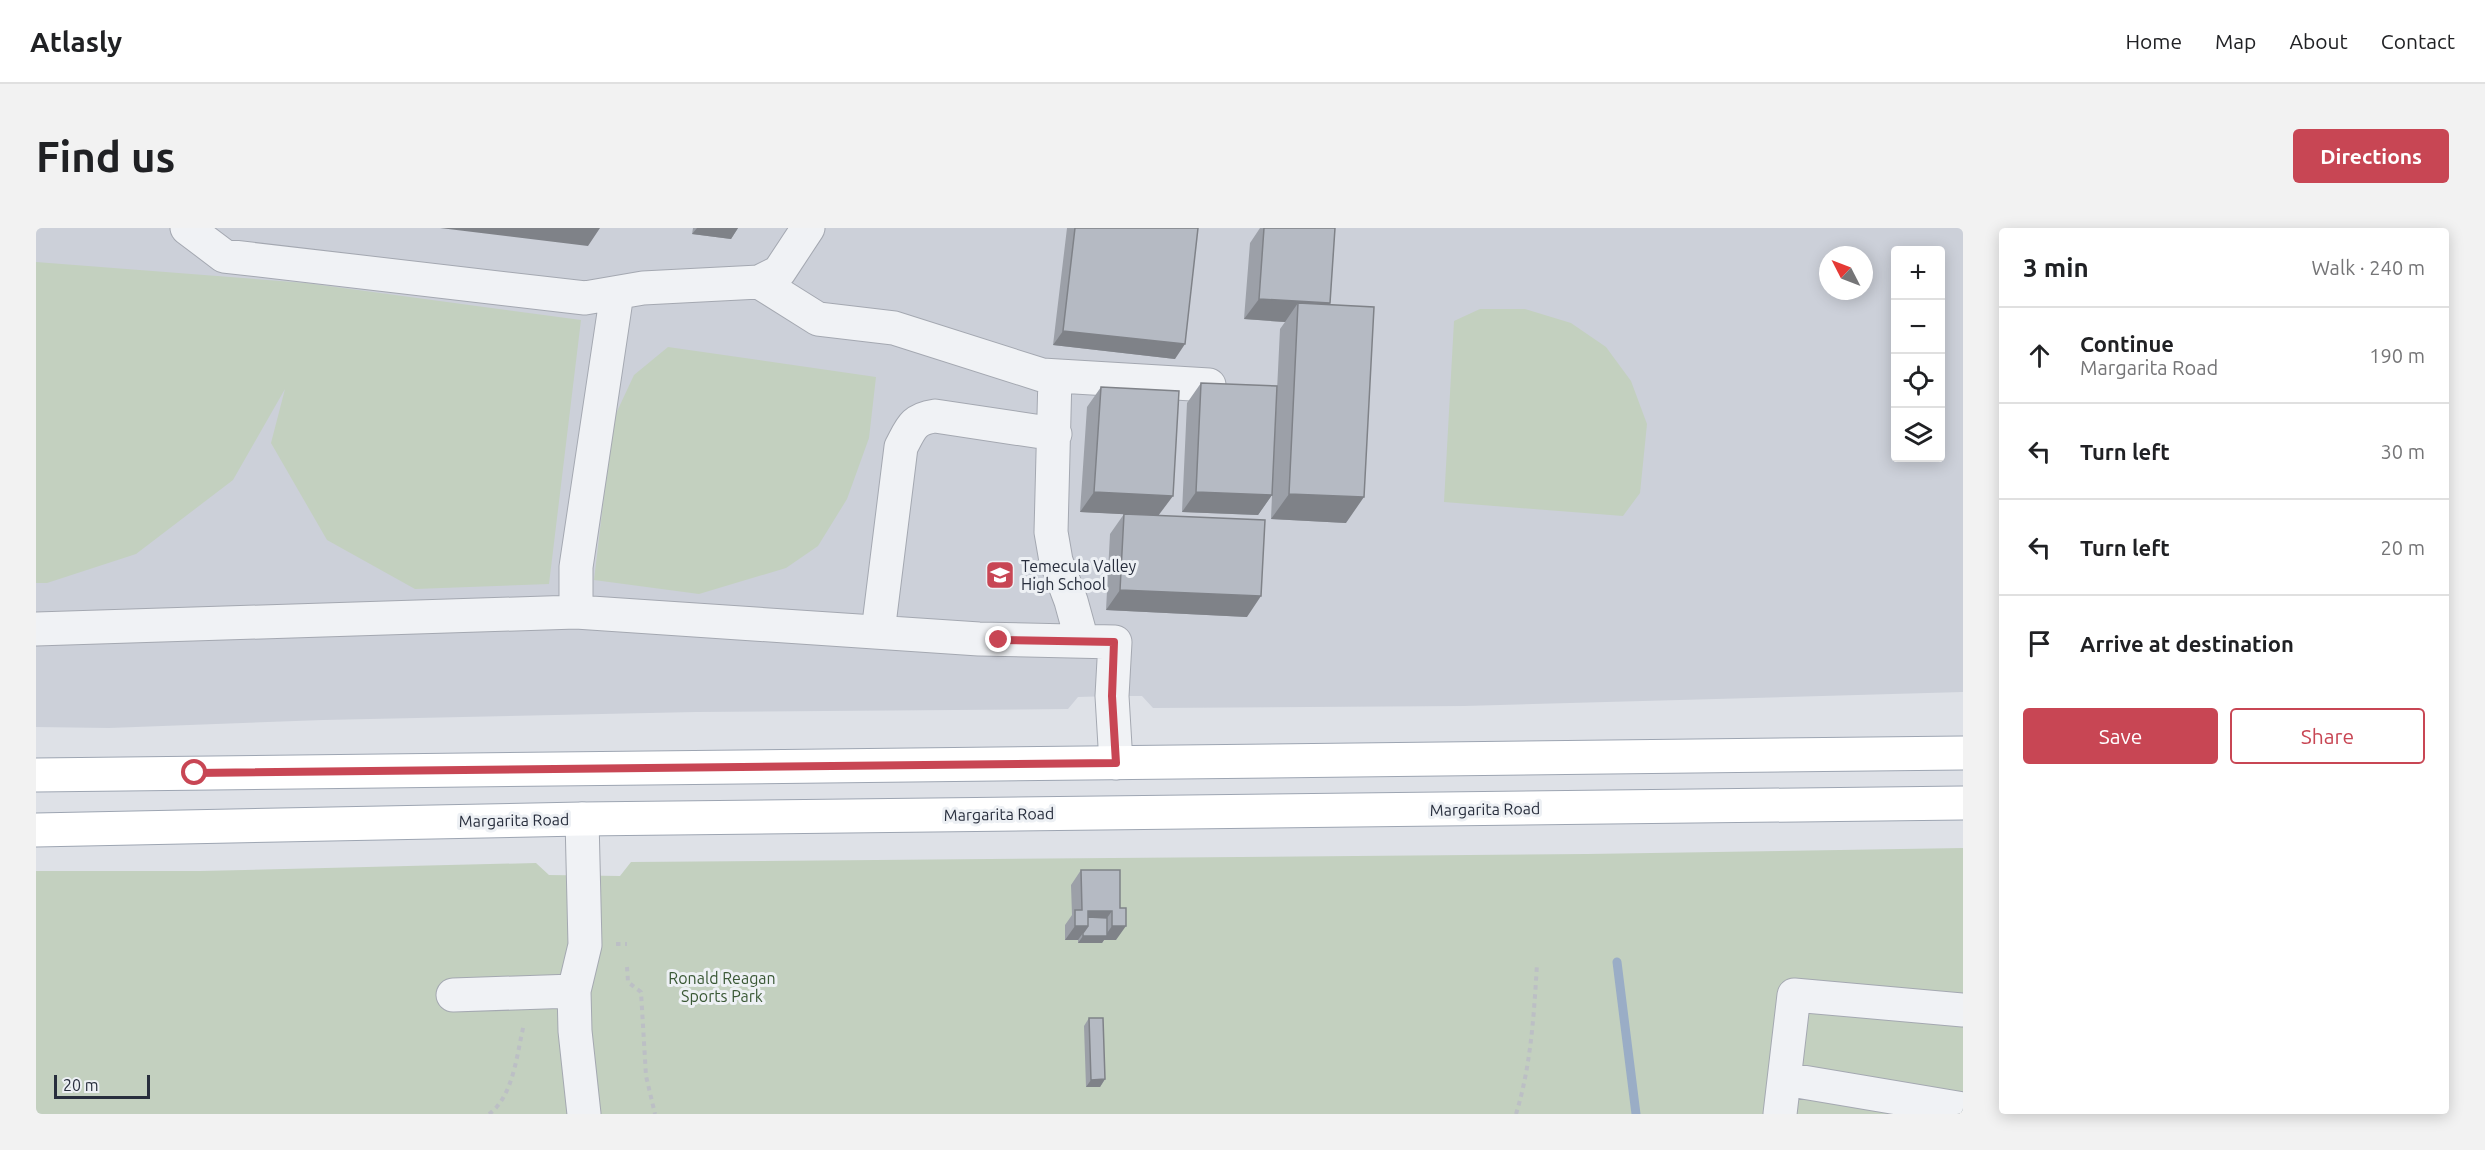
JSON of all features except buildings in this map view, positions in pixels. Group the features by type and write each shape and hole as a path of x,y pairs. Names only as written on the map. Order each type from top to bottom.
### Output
{"main road":[{"path":"36,775 1963,753"},
{"name":"Margarita Road","path":"36,830 582,819 1963,803"}],"lane":[{"path":"187,228 225,256 585,298 643,288 759,282 779,272 808,228"},
{"path":"759,282 818,319 894,328 1042,375 1209,385"},
{"path":"576,612 576,567 617,293"},
{"path":"1055,376 1051,532 1056,561 1071,601 1082,641"},
{"path":"879,632 901,447 911,427 921,418 935,416 1055,434"},
{"path":"36,629 576,612 989,639 1114,642 1112,696 1116,763"},
{"path":"582,819 585,945 574,991 575,1031 584,1114"},
{"path":"453,995 574,991"},
{"path":"1780,1114 1794,995 1963,1010"},
{"path":"1785,1078 1963,1109"}],"path":[{"path":"1516,1114 1521,1099 1533,1028 1537,964"},
{"path":"627,967 628,982 641,992 646,1076 655,1114"},
{"path":"489,1114 495,1110 507,1090 527,1013 542,992"}],"shaded area":[{"name":"Temecula Valley High School","path":"36,228 1963,228 1963,692 1464,706 1153,708 1142,696 1112,696 1078,697 1068,709 696,712 323,720 109,728 36,727"}],"green space":[{"path":"36,262 306,283 581,320 549,584 415,589 327,540 271,443 285,389 233,480 136,554 47,583 36,583"},
{"path":"1480,309 1525,309 1571,323 1606,347 1631,381 1647,424 1640,493 1623,516 1444,502 1454,321"},
{"path":"668,347 876,377 869,438 847,499 818,546 786,568 699,594 594,580 613,420 634,375"},
{"name":"Ronald Reagan Sports Park","path":"1963,848 1963,1114 36,1114 36,871 200,871 536,863 549,875 620,876 631,862 1587,854"}],"waterway":[{"path":"1617,962 1636,1114"}],"place":[{"name":"Temecula Valley High School","path":"1000,575"}],"route":[{"path":"195,773 1116,763 1112,696 1114,642 999,640"}]}
